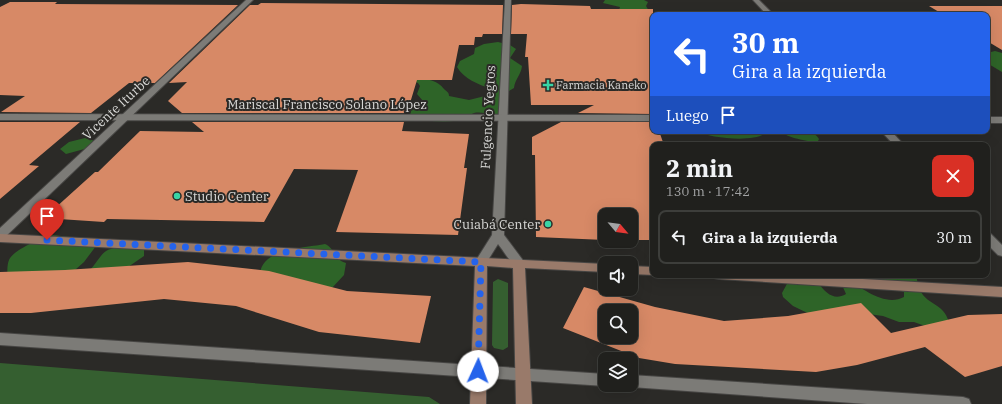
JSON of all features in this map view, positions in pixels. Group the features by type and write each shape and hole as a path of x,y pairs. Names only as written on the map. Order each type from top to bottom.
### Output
{"main road":[{"path":"0,236 598,268"},
{"path":"478,404 481,262"},
{"path":"519,263 524,404"},
{"path":"638,270 650,271"},
{"path":"769,278 1002,292"}],"street":[{"name":"Vicente Iturbe","path":"0,236 250,0"},
{"name":"Fulgencio Yegros","path":"481,262 498,235 508,0"},
{"path":"756,0 768,12"},
{"name":"Mariscal Francisco Solano López","path":"0,117 650,118"},
{"path":"990,120 1002,120"},
{"path":"889,134 896,142"},
{"path":"498,235 519,263"},
{"path":"990,240 1002,252"},
{"path":"0,338 598,379"},
{"path":"638,381 963,404"}],"green space":[{"path":"605,0 644,0 648,2 646,6 649,11 619,10 620,7 603,3"},
{"path":"498,42 510,45 516,49 510,58 522,66 514,88 500,96 499,114 477,113 463,119 448,122 426,120 405,115 411,107 423,101 417,94 420,86 418,83 408,79 423,79 437,82 449,96 469,100 489,95 491,89 467,78 457,67 460,61 474,54 475,48 484,44"},
{"path":"995,51 1002,53 1002,72 990,65 991,52"},
{"path":"702,134 764,134 752,138 742,139"},
{"path":"785,134 814,134 819,139 818,141 804,140"},
{"path":"85,138 95,141 88,148 66,154 60,149 69,142"},
{"path":"53,235 70,237 96,246 84,262 75,270 8,278 7,271 9,260 16,252 42,238"},
{"path":"325,244 331,248 339,259 346,263 344,275 331,289 260,273 263,265 269,258 277,254 297,248"},
{"path":"125,247 144,250 144,256 128,267 89,271 103,253 111,249"},
{"path":"877,278 917,278 919,288 923,295 945,313 950,327 939,331 914,322 899,322 883,316 861,313 820,319 793,306 783,297 782,293 788,282 819,284 831,295 838,297 846,294 842,285 848,280 875,296 889,300 897,300 904,297 904,292 882,284"},
{"path":"498,279 508,283 508,347 503,350 494,348 492,345 493,282"},
{"path":"0,363 429,397 440,404 0,404"}],"building":[{"path":"10,2 57,2 55,4 238,5 155,83 129,83 91,113 1,112 25,96 0,95 0,7"},
{"path":"261,3 503,5 502,34 483,34 482,37 475,37 474,45 459,45 452,80 417,80 407,113 182,113 168,101 187,82 169,83 250,5 258,5"},
{"path":"512,5 590,6 591,9 653,9 653,12 650,12 650,114 578,113 594,105 531,105 528,57 525,57 527,34 511,34"},
{"path":"929,6 1002,6 1002,50 990,43 990,12 939,12"},
{"path":"0,122 80,122 29,165 39,166 0,199"},
{"path":"192,122 404,122 402,131 469,134 464,168 467,168 458,235 336,232 358,170 294,169 264,222 107,219 104,222 44,218 95,172 98,172 140,131 204,132"},
{"path":"561,122 650,122 650,134 660,134 663,142 650,142 650,240 638,240 638,208 598,208 598,240 536,237 535,155 532,155 532,137"},
{"path":"188,262 269,271 347,291 431,296 420,343 319,332 236,306 164,299 31,313 0,313 0,272 65,270"},
{"path":"584,287 598,291 598,296 616,296 655,307 724,321 788,316 861,303 891,333 968,315 1002,314 1002,366 965,377 925,347 857,365 816,372 675,364 639,358 638,352 624,352 604,344 638,344 638,304 598,304 598,342 563,328"}],"place":[{"name":"Farmacia Kaneko","path":"548,85"},
{"name":"Studio Center","path":"177,196"},
{"name":"Cuiabá Center","path":"548,224"}],"route":[{"path":"47,240 481,262 478,371"}]}
